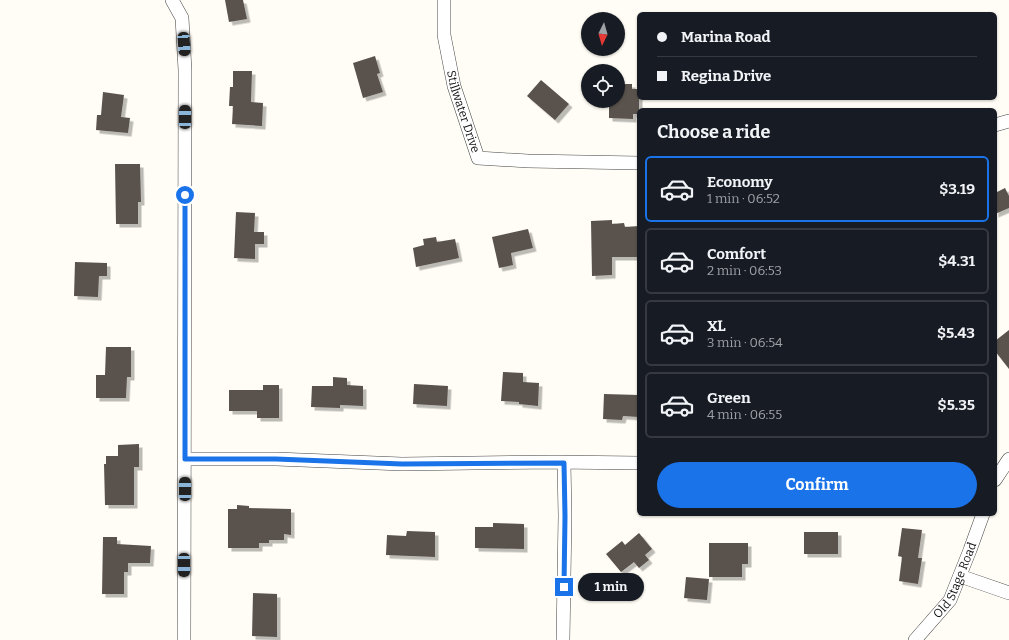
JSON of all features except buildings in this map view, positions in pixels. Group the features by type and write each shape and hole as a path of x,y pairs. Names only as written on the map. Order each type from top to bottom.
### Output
{"street":[{"path":"172,0 182,18 185,70 184,640"},
{"name":"Stillwater Drive","path":"444,0 444,34 454,86 478,158 528,161 637,163"},
{"path":"997,124 1009,121"},
{"path":"185,459 276,459 402,464 637,463"},
{"path":"997,477 1009,459"},
{"path":"563,640 565,516 564,463"},
{"name":"Old Stage Road","path":"915,640 950,600 982,516"},
{"path":"960,576 1009,593"}],"route":[{"path":"185,195 185,459 276,459 402,464 564,463 564,587"}]}
